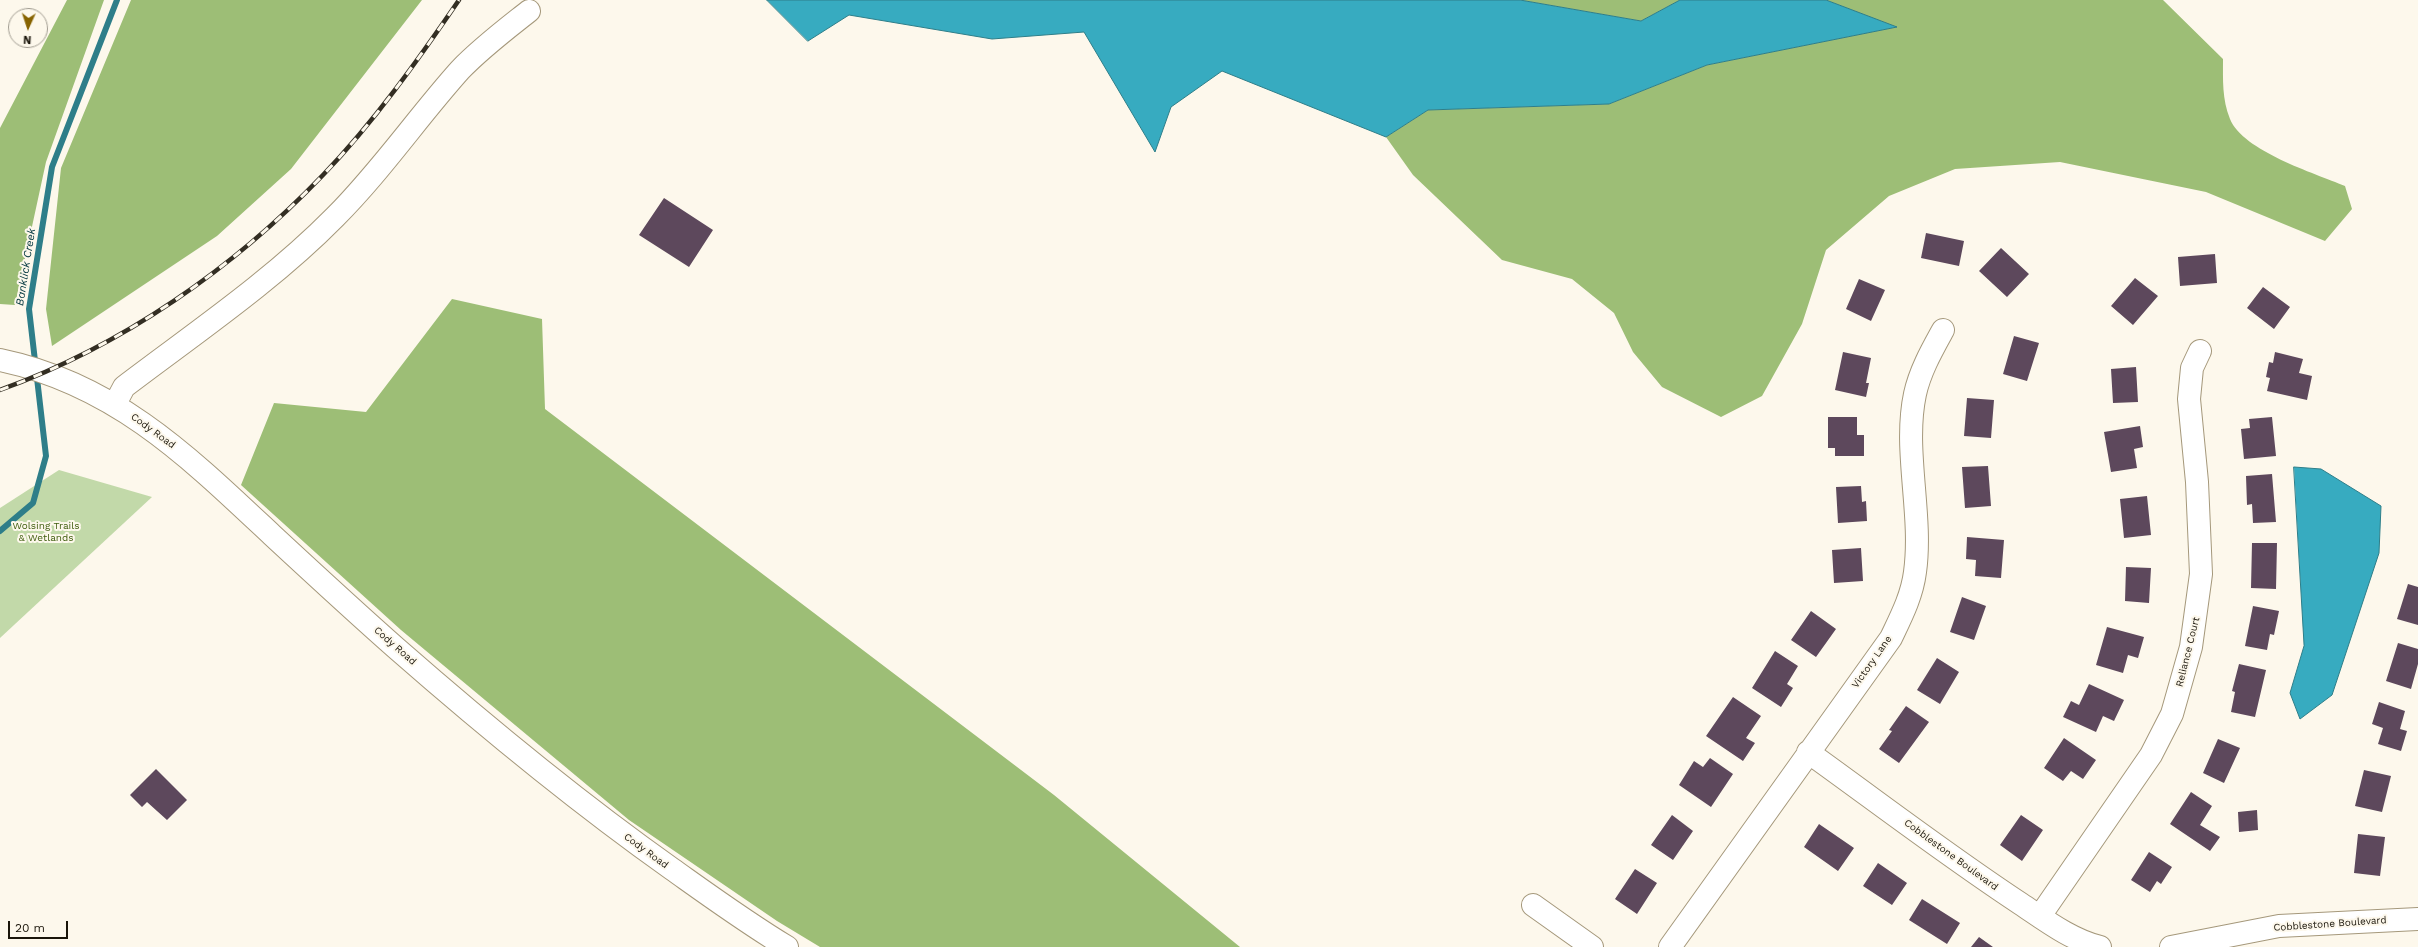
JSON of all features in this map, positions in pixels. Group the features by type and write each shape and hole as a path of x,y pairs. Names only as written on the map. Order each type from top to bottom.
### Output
{"street":[{"path":"115,404 124,388 268,276 335,217 398,147 461,70 489,43 529,11"},
{"name":"Victory Lane","path":"1670,947 1891,638 1906,605 1915,573 1917,516 1912,437 1915,394 1928,357 1943,330"},
{"name":"Reliance Court","path":"2040,916 2151,755 2172,714 2191,647 2202,574 2197,482 2189,399 2192,368 2200,351"},
{"name":"Cody Road","path":"0,360 26,365 63,378 115,404 163,436 391,644 508,744 612,826 734,914 787,947"},
{"name":"Cobblestone Boulevard","path":"1808,752 1999,889 2064,932 2100,947"},
{"path":"1533,905 1592,947"},
{"name":"Cobblestone Boulevard","path":"2171,947 2280,926 2418,919"}],"green space":[{"path":"67,0 104,0 46,162 15,305 0,304 0,128 42,48 48,48 48,36"},
{"path":"131,0 422,0 291,169 217,236 52,346 46,309 61,168"},
{"path":"1520,0 1680,0 1641,21"},
{"path":"1826,0 2163,0 2223,59 2224,89 2227,112 2237,131 2264,151 2281,160 2345,186 2352,209 2325,241 2206,192 2060,162 1955,169 1889,196 1826,250 1802,324 1762,396 1721,417 1662,387 1633,352 1614,313 1572,279 1502,260 1413,175 1386,137 1428,110 1609,104 1707,65 1896,27"},
{"path":"452,299 542,319 545,409 1054,795 1240,947 820,947 777,921 629,820 401,630 241,485 274,403 366,412"},
{"name":"Wolsing Trails & Wetlands","path":"59,470 152,497 0,638 0,508"}],"water":[{"path":"767,0 1520,0 1641,21 1680,0 1826,0 1897,27 1707,65 1609,104 1428,110 1386,137 1222,71 1171,107 1155,152 1084,32 992,39 849,15 808,41"},
{"path":"2294,467 2321,469 2381,506 2379,553 2332,695 2300,719 2290,693 2304,646"}],"building":[{"path":"664,198 713,230 689,267 639,235"},
{"path":"1926,233 1964,241 1959,266 1921,258"},
{"path":"2001,248 2029,274 2007,297 1979,271"},
{"path":"2215,254 2217,283 2180,286 2178,257"},
{"path":"2135,278 2158,296 2133,325 2111,306"},
{"path":"1859,279 1885,290 1871,321 1846,309"},
{"path":"2263,287 2290,307 2274,329 2247,308"},
{"path":"2014,336 2039,343 2027,381 2003,374"},
{"path":"1843,352 1871,358 1866,383 1869,383 1866,397 1835,390"},
{"path":"2275,352 2303,359 2299,373 2312,376 2307,400 2267,391 2270,378 2266,377 2269,362 2273,363"},
{"path":"2136,367 2138,402 2113,403 2111,369"},
{"path":"1967,398 1994,400 1991,438 1964,436"},
{"path":"1828,417 1857,417 1857,435 1864,435 1864,456 1835,456 1835,448 1828,448"},
{"path":"2272,417 2276,456 2244,459 2241,429 2250,428 2249,419"},
{"path":"2140,426 2143,447 2134,449 2137,468 2111,472 2104,432"},
{"path":"1988,466 1991,506 1965,508 1962,467"},
{"path":"2272,474 2276,522 2253,523 2252,504 2247,505 2246,476"},
{"path":"1861,486 1862,502 1866,501 1867,521 1838,523 1836,487"},
{"path":"2147,496 2151,535 2124,538 2120,499"},
{"path":"1967,537 2004,540 2001,578 1975,576 1976,560 1966,559"},
{"path":"2252,543 2277,543 2276,589 2251,588"},
{"path":"1861,548 1863,581 1834,583 1832,550"},
{"path":"2126,567 2151,568 2149,603 2125,601"},
{"path":"2408,584 2418,587 2418,625 2397,619"},
{"path":"1962,597 1986,606 1974,640 1950,632"},
{"path":"2253,606 2279,611 2274,635 2270,634 2267,650 2245,646"},
{"path":"1811,611 1836,629 1816,657 1791,640"},
{"path":"2107,627 2144,637 2138,658 2128,655 2123,673 2096,665"},
{"path":"2398,643 2418,649 2418,664 2411,689 2386,681"},
{"path":"1775,651 1798,666 1787,684 1793,688 1781,707 1752,688"},
{"path":"1937,658 1959,672 1940,704 1917,690"},
{"path":"2239,664 2266,670 2255,717 2231,712 2235,692 2232,691"},
{"path":"2089,684 2124,700 2114,721 2103,716 2096,732 2063,717 2071,701 2079,705"},
{"path":"1733,697 1761,716 1746,738 1755,743 1743,761 1706,736"},
{"path":"2379,702 2405,711 2400,729 2407,731 2401,751 2378,744 2383,728 2372,724"},
{"path":"1906,706 1929,722 1899,763 1879,749 1892,731 1889,730"},
{"path":"2064,738 2096,760 2083,779 2071,771 2063,781 2044,768"},
{"path":"2218,739 2240,748 2224,783 2203,773"},
{"path":"1710,758 1733,774 1711,807 1679,785 1694,761 1703,767"},
{"path":"156,769 187,800 167,820 147,802 142,807 130,795"},
{"path":"2364,770 2391,776 2382,812 2355,806"},
{"path":"2191,792 2212,806 2200,825 2220,837 2210,851 2170,824"},
{"path":"2257,810 2258,830 2239,832 2238,812"},
{"path":"1672,815 1693,831 1673,860 1651,845"},
{"path":"2021,815 2043,830 2022,861 2000,845"},
{"path":"1819,824 1854,848 1838,871 1804,847"},
{"path":"2358,834 2385,837 2380,876 2354,873"},
{"path":"2149,852 2172,867 2161,884 2157,881 2150,892 2131,880"},
{"path":"1878,863 1907,883 1892,905 1863,886"},
{"path":"1635,869 1657,883 1637,914 1615,899"},
{"path":"1922,899 1960,923 1947,944 1909,920"},
{"path":"1979,937 1993,947 1971,947"}],"waterway":[{"name":"Banklick Creek","path":"0,531 33,503 46,456 29,309 52,167 117,0"}],"railway":[{"path":"0,390 45,372 89,351 132,327 174,301 252,242 289,209 342,155 360,134 428,45 459,0"}]}
